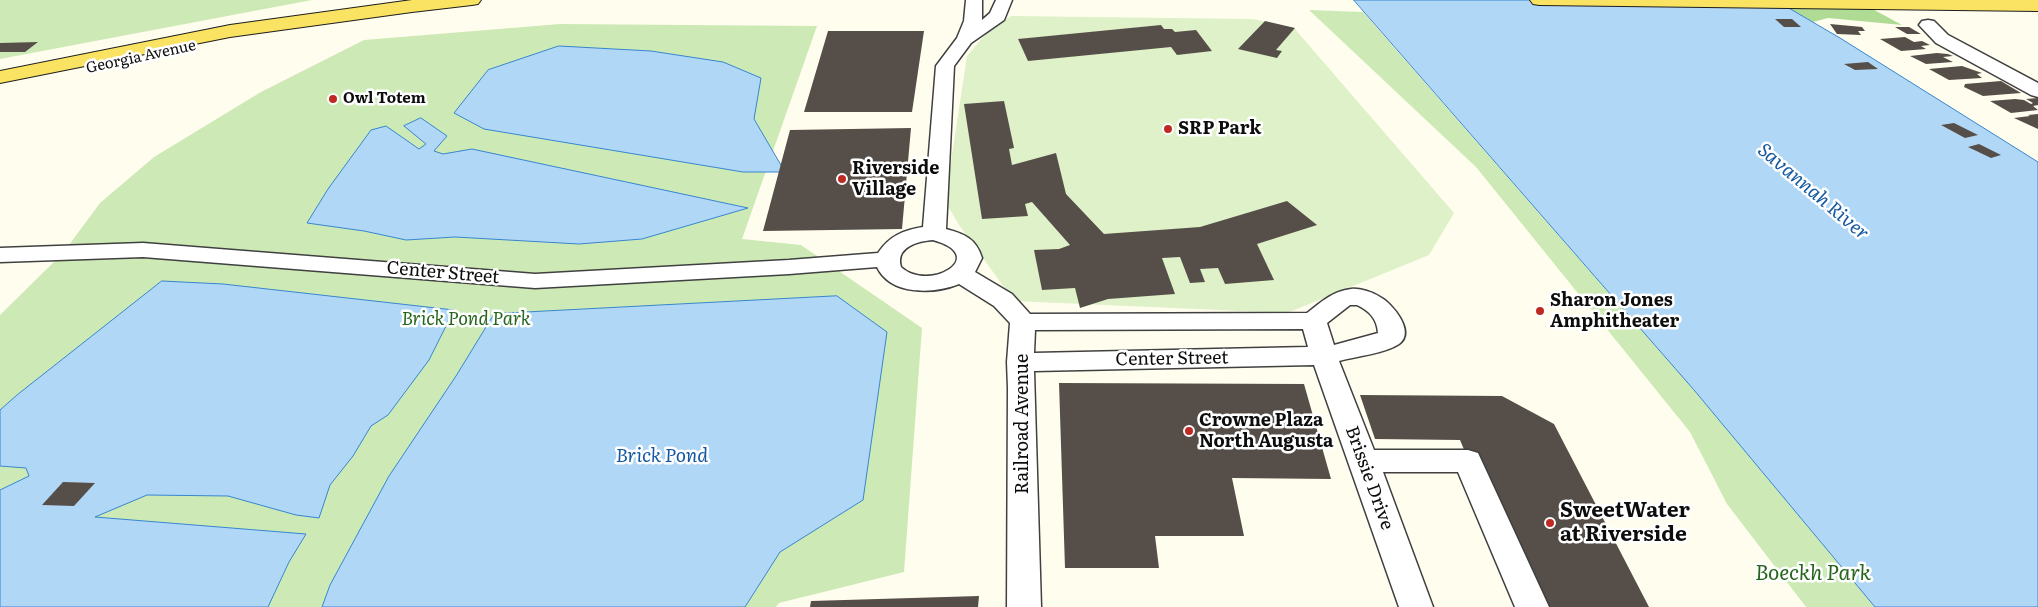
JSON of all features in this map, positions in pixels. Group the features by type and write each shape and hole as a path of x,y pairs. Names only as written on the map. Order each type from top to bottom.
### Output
{"main road":[{"name":"Georgia Avenue","path":"0,77 230,30 472,0"},
{"path":"1539,0 2038,5"},
{"name":"Georgia Avenue","path":"0,86 230,39 281,25"}],"street":[{"path":"934,234 945,66 965,39 973,21 974,0"},
{"path":"965,39 998,16 1004,0"},
{"path":"1928,25 1942,39 2038,91"},
{"path":"934,234 958,240 966,246 970,254 970,263 965,271 943,282 916,283 903,280 888,267 886,259 890,250 897,243 914,236 934,234"},
{"name":"Center Street","path":"0,255 143,250 535,281 789,267 886,259"},
{"path":"961,274 1003,300 1023,322"},
{"name":"Center Street","path":"1020,362 1324,356 1380,342 1391,336 1390,323 1384,312 1361,297 1351,296 1343,298 1313,321 1023,322"},
{"name":"Brissie Drive","path":"1313,321 1324,356 1416,607"},
{"name":"Railroad Avenue","path":"1023,322 1020,362 1022,388 1024,607"},
{"path":"1364,461 1468,461 1532,607"}],"green space":[{"path":"0,0 312,0 0,59"},
{"path":"1775,0 1856,0 1902,25 1828,18 1813,22"},
{"name":"Boeckh Park","path":"1309,10 1363,12 1694,390 1875,607 1806,607 1727,504 1690,432 1476,167"},
{"name":"SRP Park","path":"1011,16 1253,19 1294,28 1454,213 1429,255 1287,313 1014,301 959,225 945,201 967,56 991,28"},
{"name":"Brick Pond Park","path":"560,24 817,26 742,239 801,245 922,328 904,572 779,603 776,607 0,607 0,315 63,253 100,203 154,157 261,92 364,40"}],"water":[{"name":"Savannah River","path":"1354,0 1775,0 1840,38 2038,162 2038,607 1875,607 1694,390"},
{"path":"559,46 651,51 723,62 761,78 754,119 785,172 743,172 484,129 454,113 488,70"},
{"path":"421,118 447,136 434,151 443,154 472,149 748,208 642,239 579,244 455,237 406,240 364,231 307,223 328,189 371,130 386,126 419,149 426,144 404,126"},
{"path":"162,281 223,284 454,310 429,360 388,415 371,426 353,456 330,485 319,518 296,515 228,496 147,495 95,517 306,534 289,562 268,607 0,607 0,490 29,476 26,468 0,466 0,410"},
{"name":"Brick Pond","path":"837,296 887,332 863,500 780,552 745,607 322,607 330,585 389,476 456,376 494,314"}],"building":[{"path":"1775,19 1792,19 1801,27 1784,27"},
{"path":"1265,21 1295,28 1276,50 1282,51 1277,58 1238,49"},
{"path":"1830,24 1862,27 1865,31 1858,31 1861,35 1837,34"},
{"path":"1161,25 1164,29 1172,29 1175,32 1196,30 1212,51 1177,55 1171,47 1028,61 1018,39"},
{"path":"1895,27 1909,27 1921,34 1907,34"},
{"path":"828,31 924,31 912,112 804,112"},
{"path":"1905,37 1914,42 1922,41 1930,45 1921,46 1926,49 1901,51 1880,39"},
{"path":"38,42 25,52 0,52 0,43"},
{"path":"1937,53 1953,56 1943,57 1953,62 1926,64 1910,56"},
{"path":"1868,62 1878,69 1855,70 1844,64"},
{"path":"1962,66 1982,73 1977,74 1982,78 1949,80 1929,69"},
{"path":"2001,81 2021,93 1983,96 1964,87 1965,84"},
{"path":"2038,98 2038,105 2033,106 2038,110 2011,113 1990,101 2015,99 2024,100 2031,104 2033,103 2026,99"},
{"path":"1004,101 1014,148 1009,149 1012,165 1056,153 1066,194 1104,234 1200,227 1287,201 1317,225 1257,244 1274,280 1225,284 1218,268 1200,269 1205,282 1190,283 1180,257 1162,258 1175,294 1108,299 1080,308 1075,288 1042,290 1034,250 1059,249 1070,245 1032,202 1025,204 1028,216 982,219 964,104"},
{"path":"2038,114 2038,129 2014,118 2030,116 2028,115"},
{"path":"1954,123 1978,135 1965,138 1941,125"},
{"name":"Riverside Village","path":"911,128 902,229 763,231 790,130"},
{"path":"1979,144 2001,155 1991,158 1968,147"},
{"name":"Crowne Plaza North Augusta","path":"1059,383 1304,384 1331,479 1232,478 1244,536 1155,536 1159,568 1065,568"},
{"name":"SweetWater at Riverside","path":"1360,395 1502,396 1554,424 1649,607 1530,607 1460,440 1375,439"},
{"path":"63,482 95,483 74,506 42,505"},
{"path":"979,596 978,607 810,607 811,601"}],"place":[{"name":"Owl Totem","path":"333,99"},
{"name":"SRP Park","path":"1168,129"},
{"name":"Riverside Village","path":"842,179"},
{"name":"Sharon Jones Amphitheater","path":"1540,311"},
{"name":"Crowne Plaza North Augusta","path":"1189,431"},
{"name":"SweetWater at Riverside","path":"1550,523"}]}
